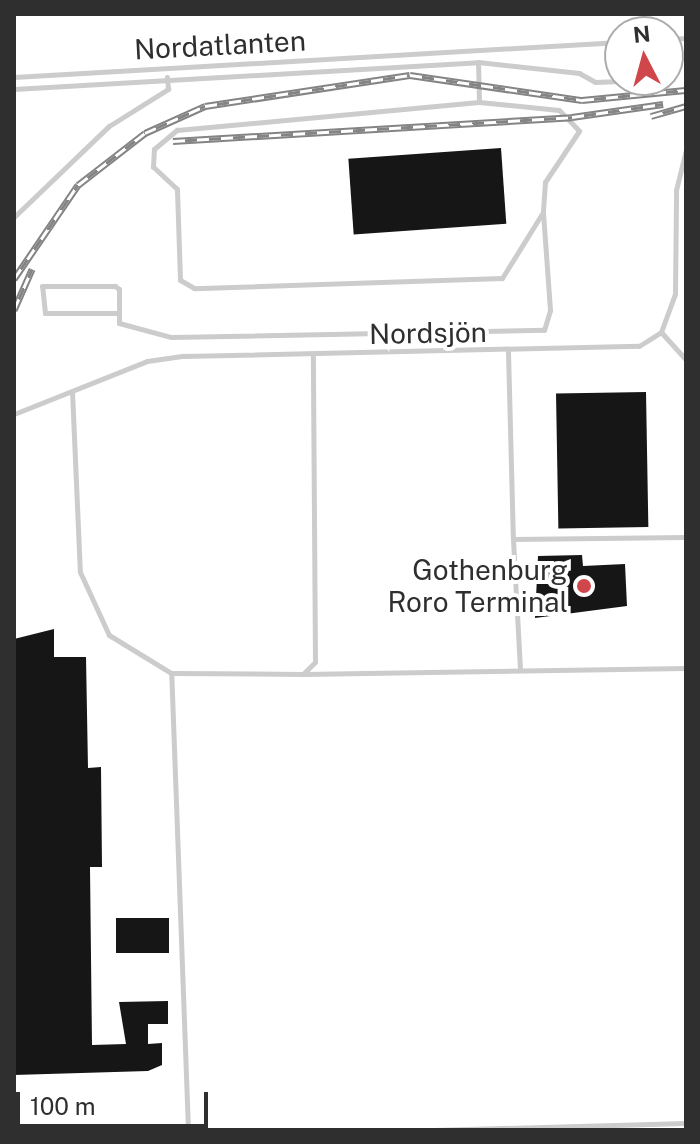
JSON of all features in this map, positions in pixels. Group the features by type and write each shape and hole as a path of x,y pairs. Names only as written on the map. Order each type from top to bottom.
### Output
{"lane":[{"name":"Nordatlanten","path":"14,77 604,43"},
{"path":"478,62 479,102"},
{"path":"14,89 167,77 478,62 579,73 595,82 604,82"},
{"path":"14,217 109,126 168,89 167,77"},
{"path":"118,313 45,313 42,286 115,286 118,313 119,323 171,337 544,330 550,310 543,212 545,182 572,150 579,125 559,110 479,102 177,130 154,149 153,167 177,189 180,280 194,288 502,278 543,212"},
{"path":"686,150 676,190 675,294 661,332 686,360"},
{"name":"Nordsjön","path":"14,414 147,361 313,354 617,351 661,332"},
{"path":"508,352 520,669"},
{"path":"313,354 315,662 325,674"},
{"path":"72,391 80,572 109,635 171,673 325,674 686,668"},
{"path":"513,539 686,537"},
{"path":"303,674 315,662"},
{"path":"171,673 188,1130"},
{"path":"433,1130 686,1123"}],"building":[{"path":"501,148 506,224 354,234 348,159"},
{"path":"646,392 648,527 558,529 556,394"},
{"path":"582,555 583,566 625,564 627,606 535,618 538,556"},
{"path":"54,629 54,657 86,657 88,768 101,767 102,867 90,867 92,1045 126,1044 119,1002 168,1001 168,1024 148,1024 148,1044 162,1043 162,1065 148,1071 14,1075 14,639"},
{"path":"116,918 169,918 169,953 116,953"}],"railway":[{"path":"14,279 78,185 145,133 205,106 410,75 582,100 686,90"},
{"path":"173,141 572,117 663,104"},
{"path":"651,116 686,106"},
{"path":"14,310 32,269"}],"place":[{"name":"Gothenburg Roro Terminal","path":"584,586"}]}
